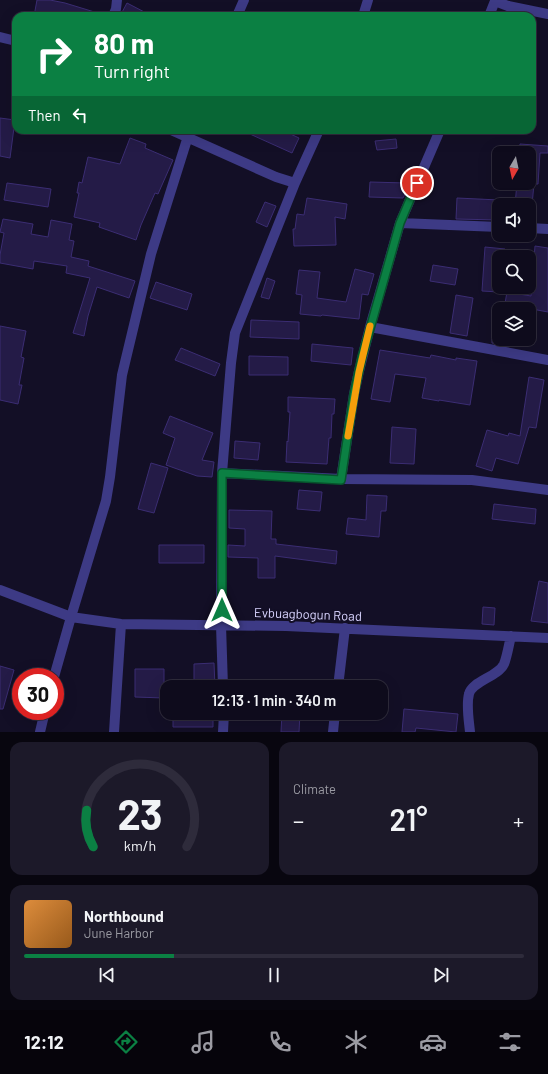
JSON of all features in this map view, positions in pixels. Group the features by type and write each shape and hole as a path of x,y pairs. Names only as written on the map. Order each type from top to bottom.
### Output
{"street":[{"path":"115,12 117,0"},
{"path":"239,12 244,0"},
{"path":"364,12 368,0"},
{"path":"490,12 495,0 508,6 548,14"},
{"path":"0,37 12,40"},
{"path":"57,668 106,501 122,375 151,254 188,134 276,177 295,183"},
{"path":"223,680 222,473 231,363 235,334 295,183 317,134"},
{"path":"341,480 354,394 370,327 400,223 438,134"},
{"path":"400,223 492,227"},
{"path":"536,228 548,228"},
{"path":"370,327 548,360"},
{"path":"222,473 341,480 472,480 548,490"},
{"name":"Evbuagbogun Road","path":"0,590 71,617 121,624 286,626 548,638"},
{"path":"114,732 121,624"},
{"path":"339,680 346,628"},
{"path":"470,732 468,702 469,693 473,688 496,673 504,664 511,636"},
{"path":"40,732 43,720"},
{"path":"223,732 224,720"},
{"path":"333,732 334,720"}],"building":[{"path":"37,0 50,0 94,12 35,12"},
{"path":"127,3 144,12 122,12"},
{"path":"0,118 12,120 13,134 10,158 0,156"},
{"path":"250,134 290,134 299,138 292,153"},
{"path":"130,138 146,144 145,148 173,160 158,194 155,193 136,240 99,227 100,223 74,217 79,193 77,193 79,182 82,183 88,157 120,164"},
{"path":"396,139 397,148 377,150 375,141"},
{"path":"520,144 548,146 548,153 540,153 538,184 536,184 536,146 520,146"},
{"path":"370,182 406,183 406,192 403,198 369,197"},
{"path":"7,183 51,189 48,207 4,200"},
{"path":"516,190 533,190 533,198 516,198"},
{"path":"307,198 347,204 345,219 335,217 336,245 294,246 293,229 295,229 297,214 304,215"},
{"path":"457,198 492,200 492,220 456,219"},
{"path":"265,202 276,206 267,227 256,222"},
{"path":"3,219 33,224 31,234 48,237 51,220 72,224 69,240 74,241 71,257 89,261 88,266 135,281 129,298 97,287 88,316 84,336 73,333 90,278 66,273 67,266 34,261 33,269 0,263 4,233 0,232"},
{"path":"535,246 548,248 548,312 536,310 536,302 505,302 507,294 531,296 531,294 536,294 536,250 535,250"},
{"path":"485,247 505,249 492,250 492,292 482,291"},
{"path":"433,265 458,269 455,285 430,281"},
{"path":"355,269 374,274 368,295 362,294 359,319 300,314 302,295 296,294 299,270 320,272 317,298 346,302"},
{"path":"267,278 275,281 269,299 261,297"},
{"path":"156,282 192,294 187,310 150,298"},
{"path":"456,295 473,298 467,336 450,333"},
{"path":"251,320 299,322 299,339 250,337"},
{"path":"0,326 26,331 21,357 24,358 19,385 22,385 18,404 0,400"},
{"path":"312,344 353,348 351,365 311,361"},
{"path":"181,348 220,364 215,376 175,360"},
{"path":"380,350 430,358 431,355 456,360 456,358 477,361 470,405 422,398 426,378 395,374 390,402 371,399"},
{"path":"249,356 288,357 288,375 249,375"},
{"path":"529,377 544,380 536,428 529,427 518,464 496,458 492,471 476,466 487,430 508,436 509,433 520,436"},
{"path":"288,397 335,399 327,464 286,462 290,412 288,412"},
{"path":"170,416 213,433 202,460 214,462 212,477 197,476 166,465 175,438 163,433"},
{"path":"392,427 416,429 414,464 390,463"},
{"path":"235,441 260,443 258,460 234,458"},
{"path":"151,463 168,468 154,513 138,509"},
{"path":"299,490 322,492 320,511 297,509"},
{"path":"367,495 387,496 386,511 381,511 379,537 346,534 348,518 366,520"},
{"path":"494,504 536,509 535,524 492,519"},
{"path":"229,510 272,511 271,539 276,539 276,544 337,551 336,564 275,556 275,578 258,578 258,558 228,557 228,545 245,546 245,529 229,528"},
{"path":"159,545 204,545 204,563 159,563"},
{"path":"539,581 548,583 548,623 531,621"},
{"path":"483,607 495,608 494,625 482,624"},
{"path":"214,663 215,680 194,680 194,664"},
{"path":"0,666 12,669 12,677 3,709 0,709"},
{"path":"135,669 164,669 164,680 160,680 160,698 135,697"},
{"path":"404,709 458,714 456,732 416,728 415,732 402,732"},
{"path":"173,720 213,720 213,727 173,727"},
{"path":"282,720 300,720 299,732 281,732"}],"slow traffic":[{"path":"348,436 354,394 370,326"}],"route":[{"path":"222,610 222,473 341,480 354,394 362,357 400,223 417,183"}]}
